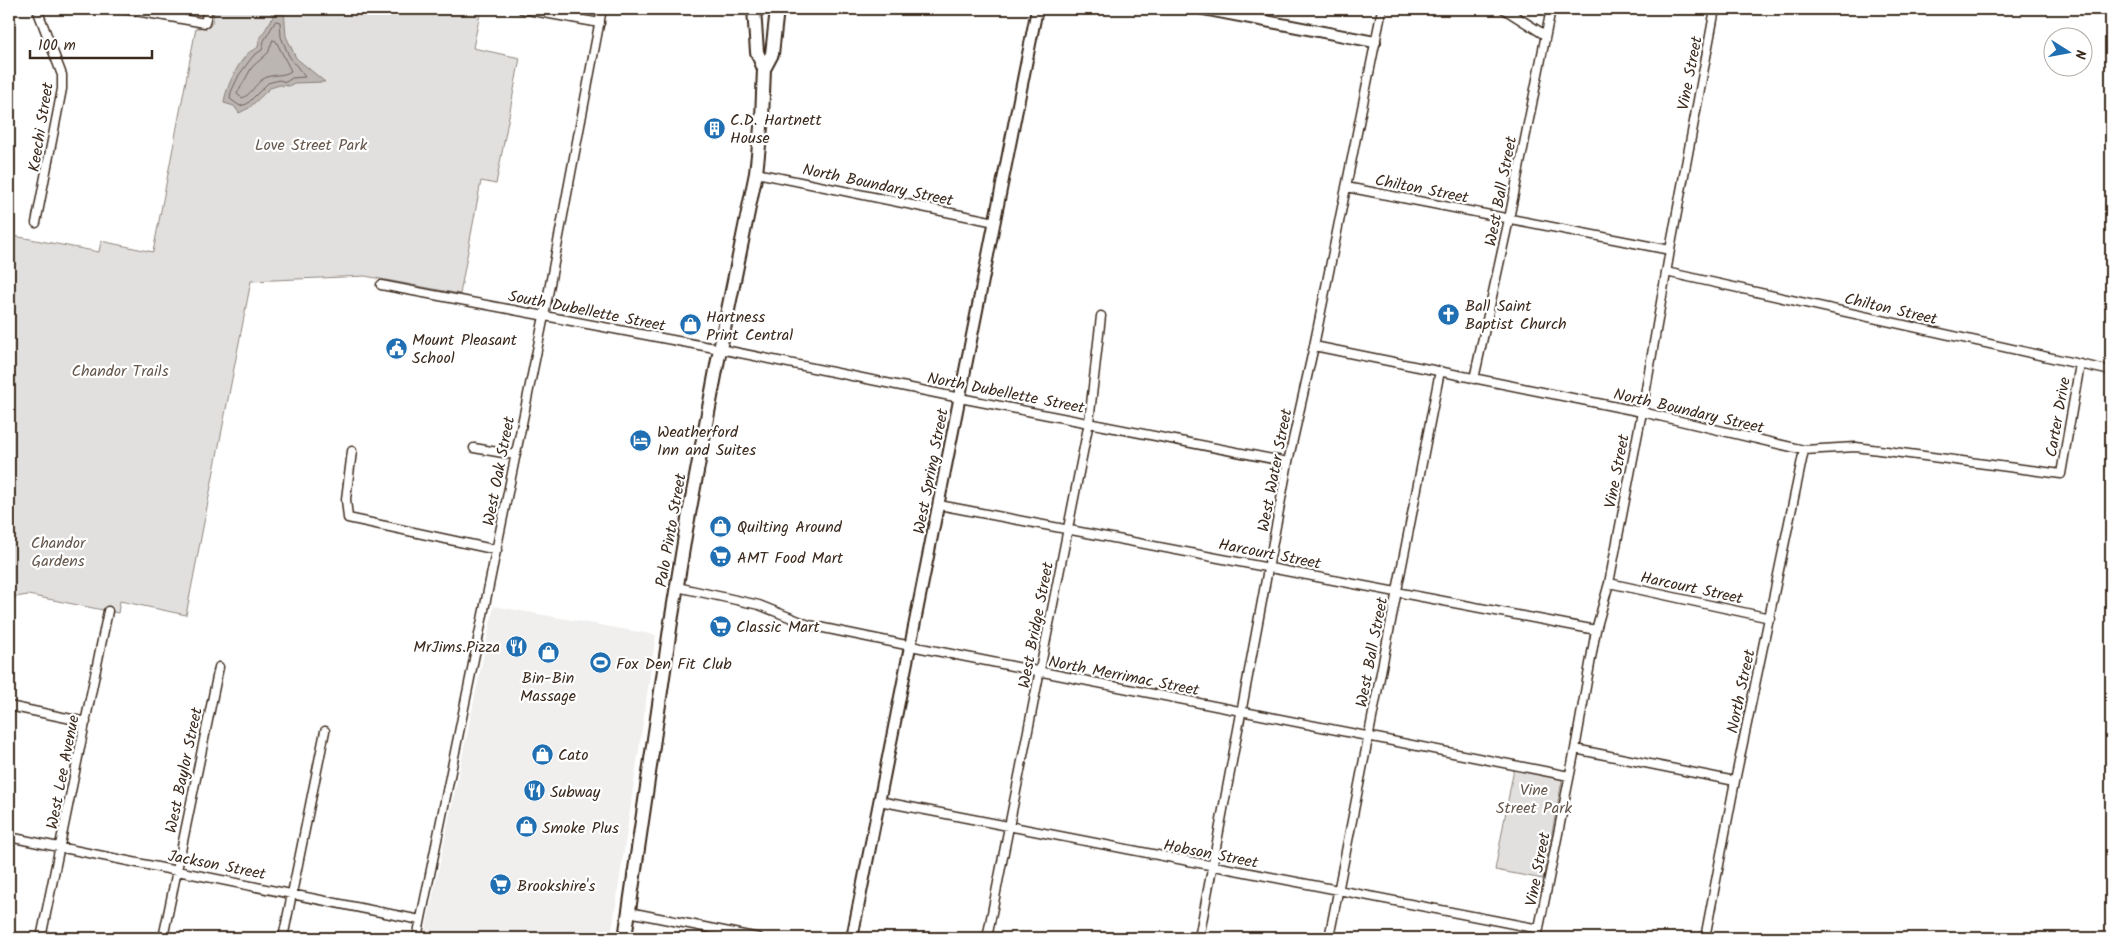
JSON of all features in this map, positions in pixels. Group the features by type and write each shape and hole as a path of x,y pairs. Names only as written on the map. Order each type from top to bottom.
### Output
{"main road":[{"name":"Palo Pinto Street","path":"754,9 765,26 772,54 764,69"},
{"path":"762,9 765,26"},
{"name":"Palo Pinto Street","path":"625,938 677,587 720,349 756,172 762,118 764,69 757,52 765,26 777,9"}],"street":[{"name":"Keechi Street","path":"36,223 62,89 62,75 37,9"},
{"path":"124,9 204,23 208,9"},
{"path":"522,9 600,23"},
{"name":"West Oak Street","path":"417,938 544,316 602,9"},
{"name":"West Spring Street","path":"852,938 912,646 1037,9"},
{"path":"1203,9 1375,42"},
{"name":"West Water Street","path":"1199,938 1288,462 1314,346 1382,9"},
{"path":"1504,9 1545,35"},
{"name":"West Ball Street","path":"1474,379 1509,219 1551,9"},
{"name":"Vine Street","path":"1537,938 1575,749 1596,630 1608,583 1642,412 1715,9"},
{"name":"North Boundary Street","path":"756,172 995,222"},
{"name":"Chilton Street","path":"1346,186 1670,250"},
{"name":"Chilton Street","path":"1666,272 2111,371"},
{"name":"South Dubellette Street","path":"381,285 720,349"},
{"name":"West Bridge Street","path":"987,938 1089,422 1101,316"},
{"name":"North Boundary Street","path":"1314,346 1642,412 1804,450 1856,447 2061,474"},
{"name":"North Dubellette Street","path":"720,349 1288,462"},
{"name":"Carter Drive","path":"2061,474 2080,364"},
{"name":"West Ball Street","path":"1329,938 1440,371"},
{"path":"474,448 515,455"},
{"name":"North Street","path":"1705,938 1735,781 1804,450"},
{"path":"352,451 346,499 348,518 497,550"},
{"name":"Harcourt Street","path":"939,505 1068,528 1596,630"},
{"name":"Harcourt Street","path":"1608,583 1770,618"},
{"name":"North Merrimac Street","path":"677,587 759,605 809,624 912,646 1040,673 1569,776"},
{"name":"West Lee Avenue","path":"41,938 108,611"},
{"name":"West Baylor Street","path":"163,938 219,667"},
{"path":"9,706 86,722"},
{"path":"283,938 325,731"},
{"path":"1575,749 1735,781"},
{"name":"Hobson Street","path":"879,801 1539,929"},
{"name":"Jackson Street","path":"9,837 420,920"},
{"path":"629,912 759,938"}],"shaded area":[{"path":"494,606 656,635 611,938 424,938"}],"green space":[{"path":"215,9 481,9 473,48 520,58 496,184 481,181 460,294 365,276 251,281 186,615 120,601 118,613 28,595 9,598 9,235 99,252 101,241 153,252 196,28 209,27 212,23"},
{"name":"Vine Street Park","path":"1514,768 1559,777 1562,781 1543,879 1495,870"}],"water":[{"path":"270,9 284,9 286,36 296,58 325,82 294,83 289,86 280,85 270,88 249,108 239,113 234,106 224,103 227,90 242,60 258,47 259,40 273,17"}],"place":[{"name":"C.D. Hartnett House","path":"714,128"},
{"name":"Ball Saint Baptist Church","path":"1449,314"},
{"name":"Hartness Print Central","path":"690,325"},
{"name":"Mount Pleasant School","path":"396,348"},
{"name":"Weatherford Inn and Suites","path":"641,440"},
{"name":"Quilting Around","path":"721,526"},
{"name":"AMT Food Mart","path":"721,557"},
{"name":"Classic Mart","path":"720,626"},
{"name":"MrJims.Pizza","path":"516,646"},
{"name":"Bin-Bin Massage","path":"548,653"},
{"name":"Fox Den Fit Club","path":"600,663"},
{"name":"Cato","path":"542,754"},
{"name":"Subway","path":"534,791"},
{"name":"Smoke Plus","path":"526,827"},
{"name":"Brookshire's","path":"501,885"}],"park label":[{"name":"Love Street Park","path":"311,144"},
{"name":"Chandor Trails","path":"120,370"},
{"name":"Chandor Gardens","path":"58,551"}]}
